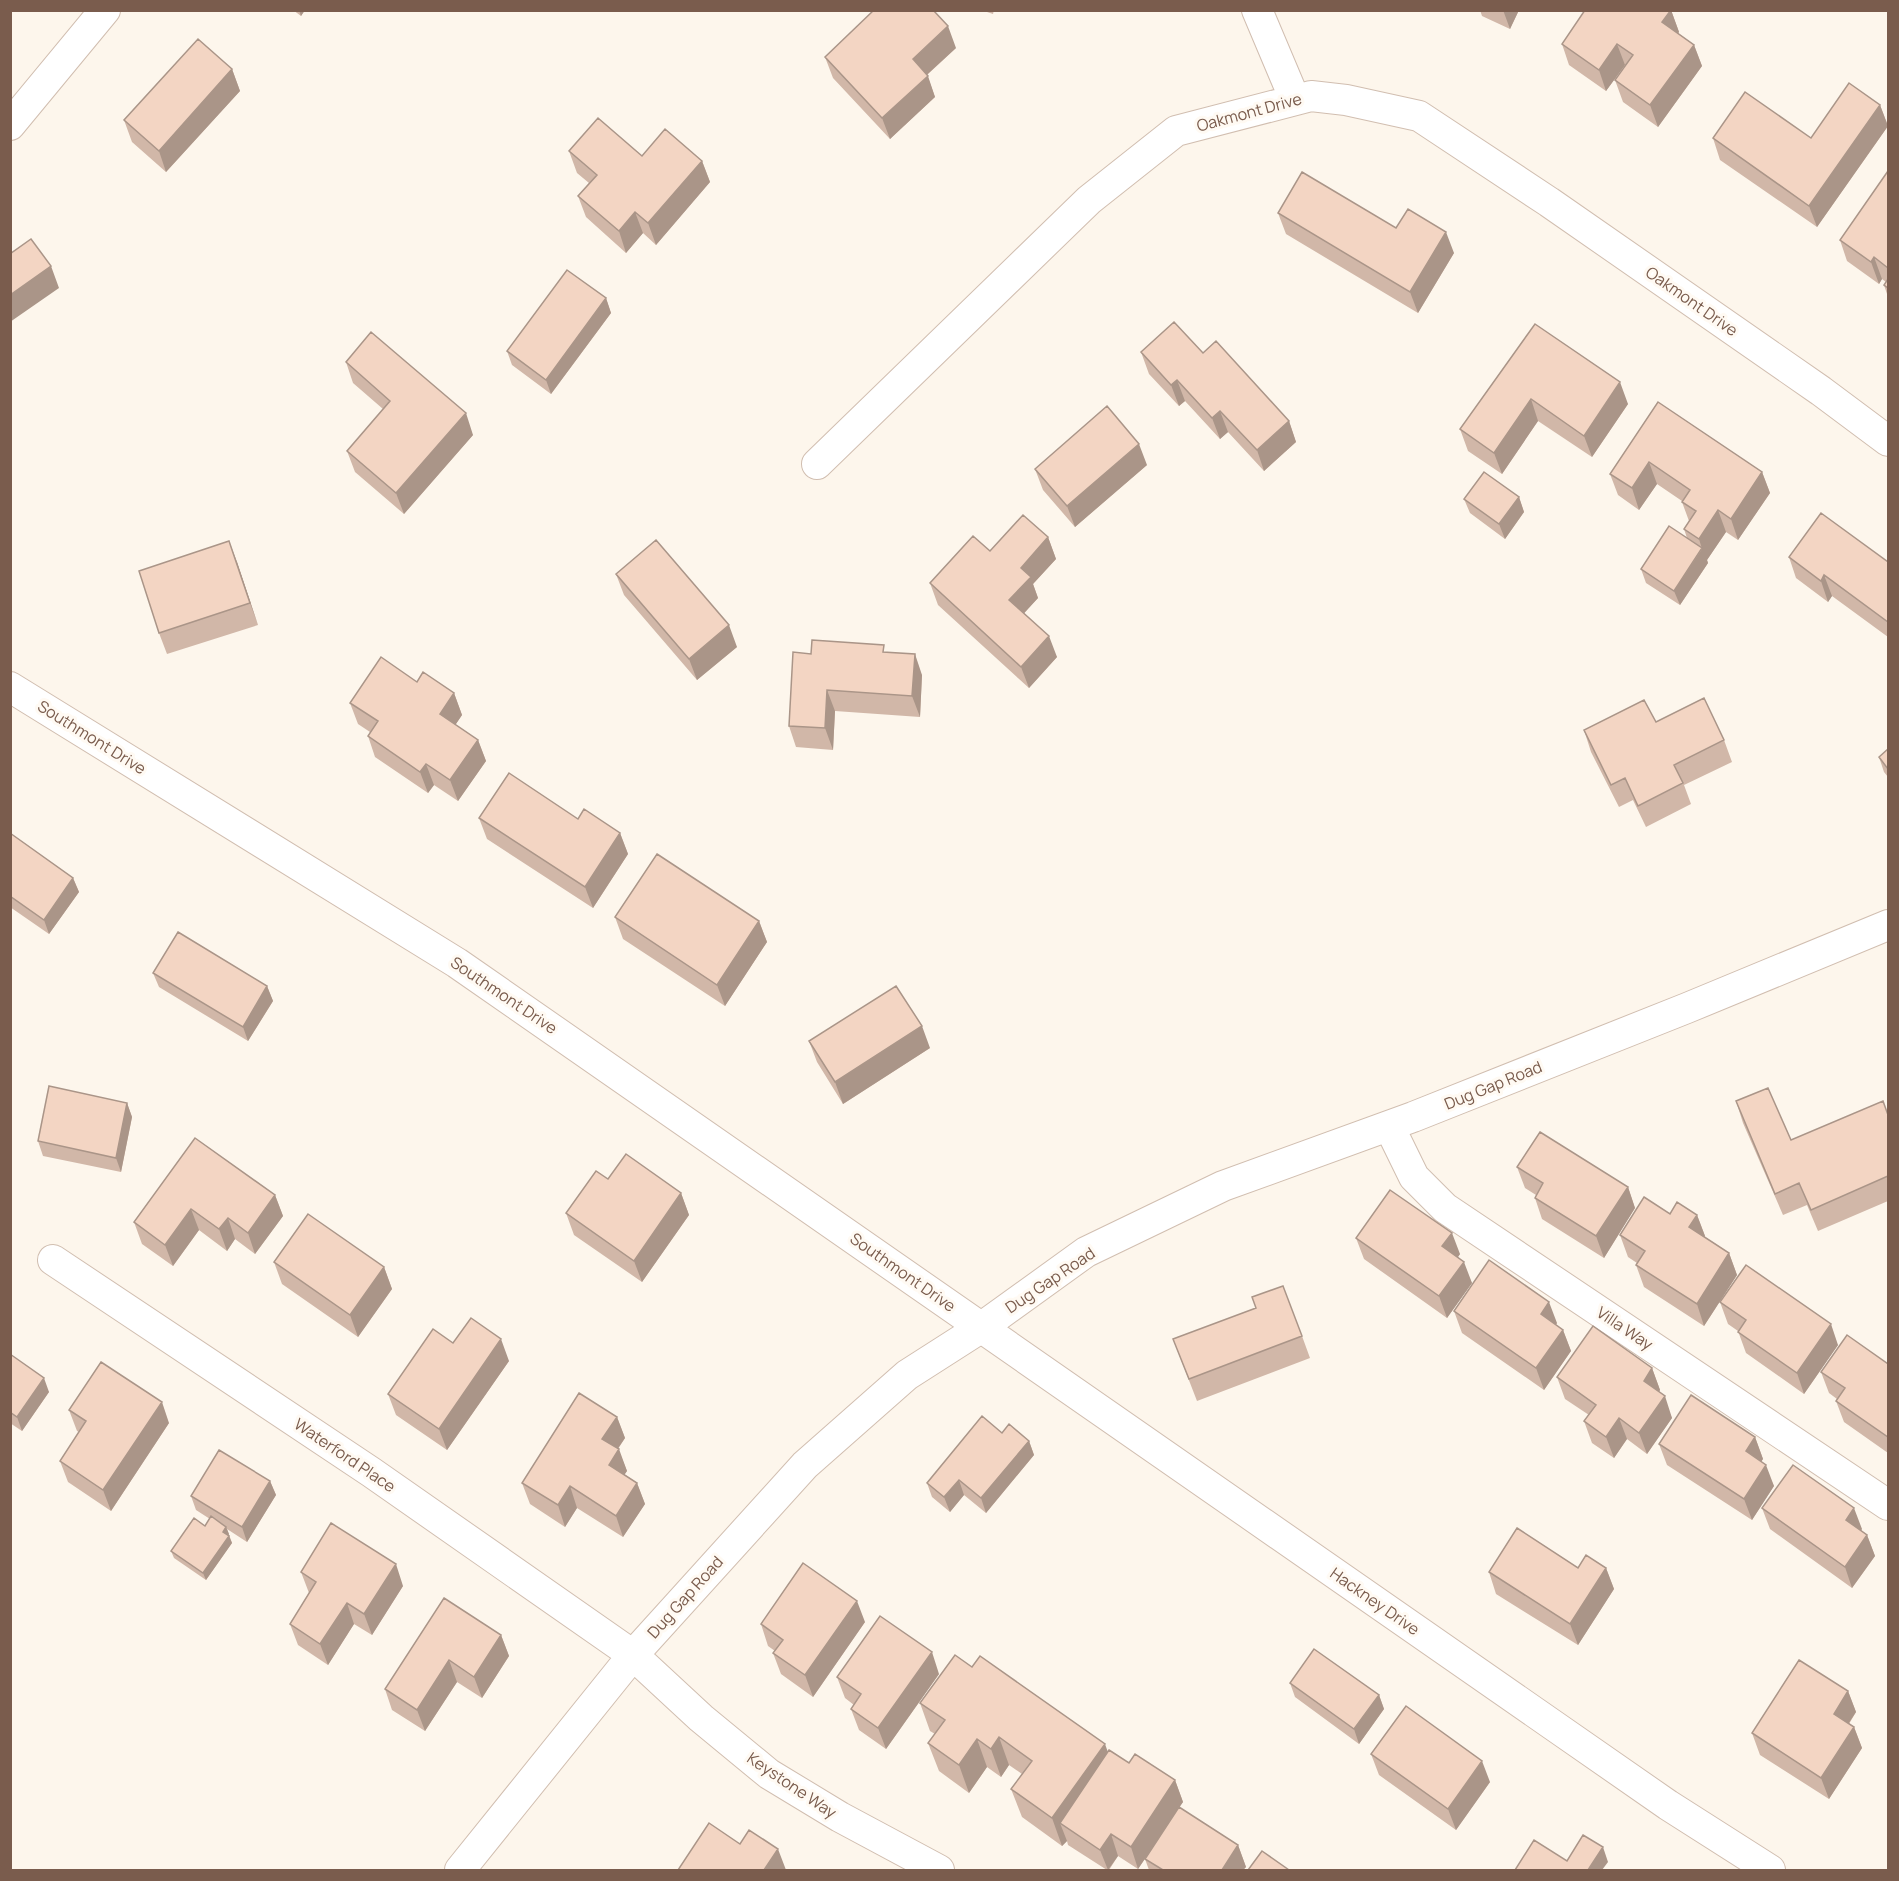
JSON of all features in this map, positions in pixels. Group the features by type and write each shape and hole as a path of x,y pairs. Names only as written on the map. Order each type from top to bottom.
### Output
{"street":[{"path":"10,125 105,10"},
{"path":"1257,10 1295,100"},
{"name":"Oakmont Drive","path":"818,464 1089,200 1176,131 1311,96 1346,100 1419,116 1559,209 1821,391 1888,441"},
{"name":"Southmont Drive","path":"10,687 457,963 982,1327"},
{"name":"Dug Gap Road","path":"460,1870 633,1655 805,1464 907,1375 982,1327 1086,1252 1222,1186 1389,1126 1687,1008 1888,925"},
{"name":"Villa Way","path":"1389,1126 1414,1177 1445,1208 1888,1505"},
{"name":"Waterford Place","path":"53,1260 371,1472 633,1655"},
{"name":"Hackney Drive","path":"982,1327 1668,1805 1770,1870"},
{"name":"Keystone Way","path":"633,1655 701,1718 770,1774 840,1817 939,1870"}],"building":[{"path":"874,10 933,10 948,26 913,59 928,76 882,118 825,57"},
{"path":"1585,10 1671,10 1662,22 1694,45 1650,105 1615,80 1633,55 1617,44 1599,70 1562,44"},
{"path":"198,39 232,69 159,151 124,120"},
{"path":"1849,83 1880,105 1809,206 1713,138 1745,92 1811,138"},
{"path":"598,118 642,156 665,129 702,161 648,223 635,212 619,231 578,196 597,175 569,151"},
{"path":"1888,171 1888,268 1874,257 1871,262 1840,240"},
{"path":"1302,172 1396,228 1408,209 1446,232 1410,292 1278,213"},
{"path":"31,239 51,266 10,295 10,254"},
{"path":"567,270 606,298 546,380 507,351"},
{"path":"1174,322 1203,353 1216,341 1289,421 1257,450 1220,411 1212,418 1177,380 1171,385 1141,352"},
{"path":"1535,324 1620,382 1584,436 1531,399 1494,453 1460,429"},
{"path":"371,332 466,413 396,493 347,451 390,401 346,362"},
{"path":"1658,402 1762,472 1731,519 1718,510 1699,539 1684,529 1696,511 1682,502 1690,490 1649,462 1632,488 1610,474"},
{"path":"1107,406 1139,444 1067,506 1035,469"},
{"path":"1484,472 1519,497 1499,524 1464,499"},
{"path":"1821,513 1888,562 1888,622 1824,575 1821,581 1789,557"},
{"path":"1023,515 1048,537 1021,568 1031,577 1009,600 1049,636 1021,667 930,583 973,536 990,551"},
{"path":"1669,526 1702,548 1674,591 1641,569"},
{"path":"656,540 729,625 689,659 616,574"},
{"path":"229,541 250,603 159,633 139,571"},
{"path":"812,640 884,645 883,652 915,654 912,696 827,690 825,728 789,726 793,652 811,654"},
{"path":"381,657 417,682 423,672 454,693 440,714 478,740 450,780 426,764 420,772 368,736 378,721 350,703"},
{"path":"1704,698 1724,740 1674,765 1683,783 1638,806 1625,778 1611,785 1584,730 1644,700 1656,722"},
{"path":"1888,749 1888,769 1879,757"},
{"path":"509,773 578,819 584,809 620,833 585,887 479,818"},
{"path":"10,833 73,878 44,920 10,896"},
{"path":"657,854 759,921 717,985 615,917"},
{"path":"178,932 267,986 243,1027 153,973"},
{"path":"896,986 922,1026 835,1082 809,1041"},
{"path":"49,1086 127,1103 116,1158 38,1141"},
{"path":"1768,1088 1791,1140 1883,1101 1888,1115 1888,1176 1811,1210 1799,1183 1775,1194 1736,1101"},
{"path":"1540,1132 1628,1187 1596,1236 1535,1198 1543,1183 1517,1167"},
{"path":"195,1138 275,1195 248,1233 228,1218 219,1229 191,1209 165,1245 134,1222"},
{"path":"626,1154 681,1193 634,1261 566,1213 596,1171 608,1179"},
{"path":"1390,1190 1452,1233 1442,1246 1464,1262 1439,1296 1356,1238"},
{"path":"1644,1197 1670,1214 1677,1202 1697,1215 1689,1227 1729,1253 1697,1304 1636,1265 1645,1251 1620,1235"},
{"path":"308,1214 384,1267 350,1315 274,1262"},
{"path":"1489,1260 1549,1302 1541,1314 1563,1330 1536,1368 1454,1311"},
{"path":"1746,1265 1831,1324 1797,1373 1738,1332 1746,1320 1720,1302"},
{"path":"1283,1286 1302,1336 1189,1379 1173,1339 1256,1308 1252,1297"},
{"path":"471,1318 501,1339 439,1429 388,1394 433,1329 453,1343"},
{"path":"1593,1326 1652,1368 1644,1381 1665,1396 1639,1433 1619,1418 1606,1437 1584,1421 1596,1405 1557,1377"},
{"path":"1847,1335 1888,1364 1888,1437 1836,1401 1845,1388 1821,1372"},
{"path":"10,1354 44,1378 17,1417 10,1412"},
{"path":"101,1362 162,1402 103,1490 60,1461 86,1421 69,1410"},
{"path":"579,1393 617,1417 602,1439 619,1449 609,1465 637,1483 616,1516 570,1486 558,1505 522,1483"},
{"path":"1691,1395 1755,1437 1746,1451 1766,1465 1744,1499 1659,1444"},
{"path":"982,1416 1002,1433 1009,1424 1029,1441 981,1498 959,1480 944,1497 927,1483"},
{"path":"219,1450 270,1481 242,1527 191,1496"},
{"path":"1793,1465 1854,1508 1846,1520 1867,1535 1845,1567 1762,1508"},
{"path":"211,1516 226,1527 223,1532 229,1536 203,1573 171,1551 194,1518 205,1526"},
{"path":"331,1523 396,1564 364,1614 347,1603 320,1644 290,1624 316,1582 301,1572"},
{"path":"1517,1528 1578,1568 1586,1555 1606,1568 1570,1624 1489,1572"},
{"path":"803,1563 857,1601 805,1675 773,1653 783,1640 761,1624"},
{"path":"444,1598 501,1635 474,1677 449,1660 417,1710 385,1689"},
{"path":"880,1616 932,1652 878,1728 851,1709 861,1694 837,1677"},
{"path":"1314,1649 1379,1695 1354,1729 1290,1683"},
{"path":"955,1655 972,1667 980,1656 1105,1744 1052,1818 1011,1789 1032,1761 999,1737 991,1749 977,1739 959,1765 928,1743 945,1720 920,1703"},
{"path":"1799,1660 1848,1691 1834,1714 1854,1727 1821,1778 1752,1733"},
{"path":"1406,1706 1482,1761 1448,1809 1371,1754"},
{"path":"1109,1750 1129,1763 1135,1754 1175,1780 1131,1847 1111,1834 1100,1850 1060,1823"},
{"path":"1179,1807 1238,1845 1222,1870 1163,1870 1145,1859"},
{"path":"709,1823 740,1844 749,1830 778,1849 764,1870 678,1870"},
{"path":"1583,1835 1603,1847 1588,1870 1515,1870 1534,1840 1567,1861"},
{"path":"1262,1851 1289,1870 1248,1870"}]}
